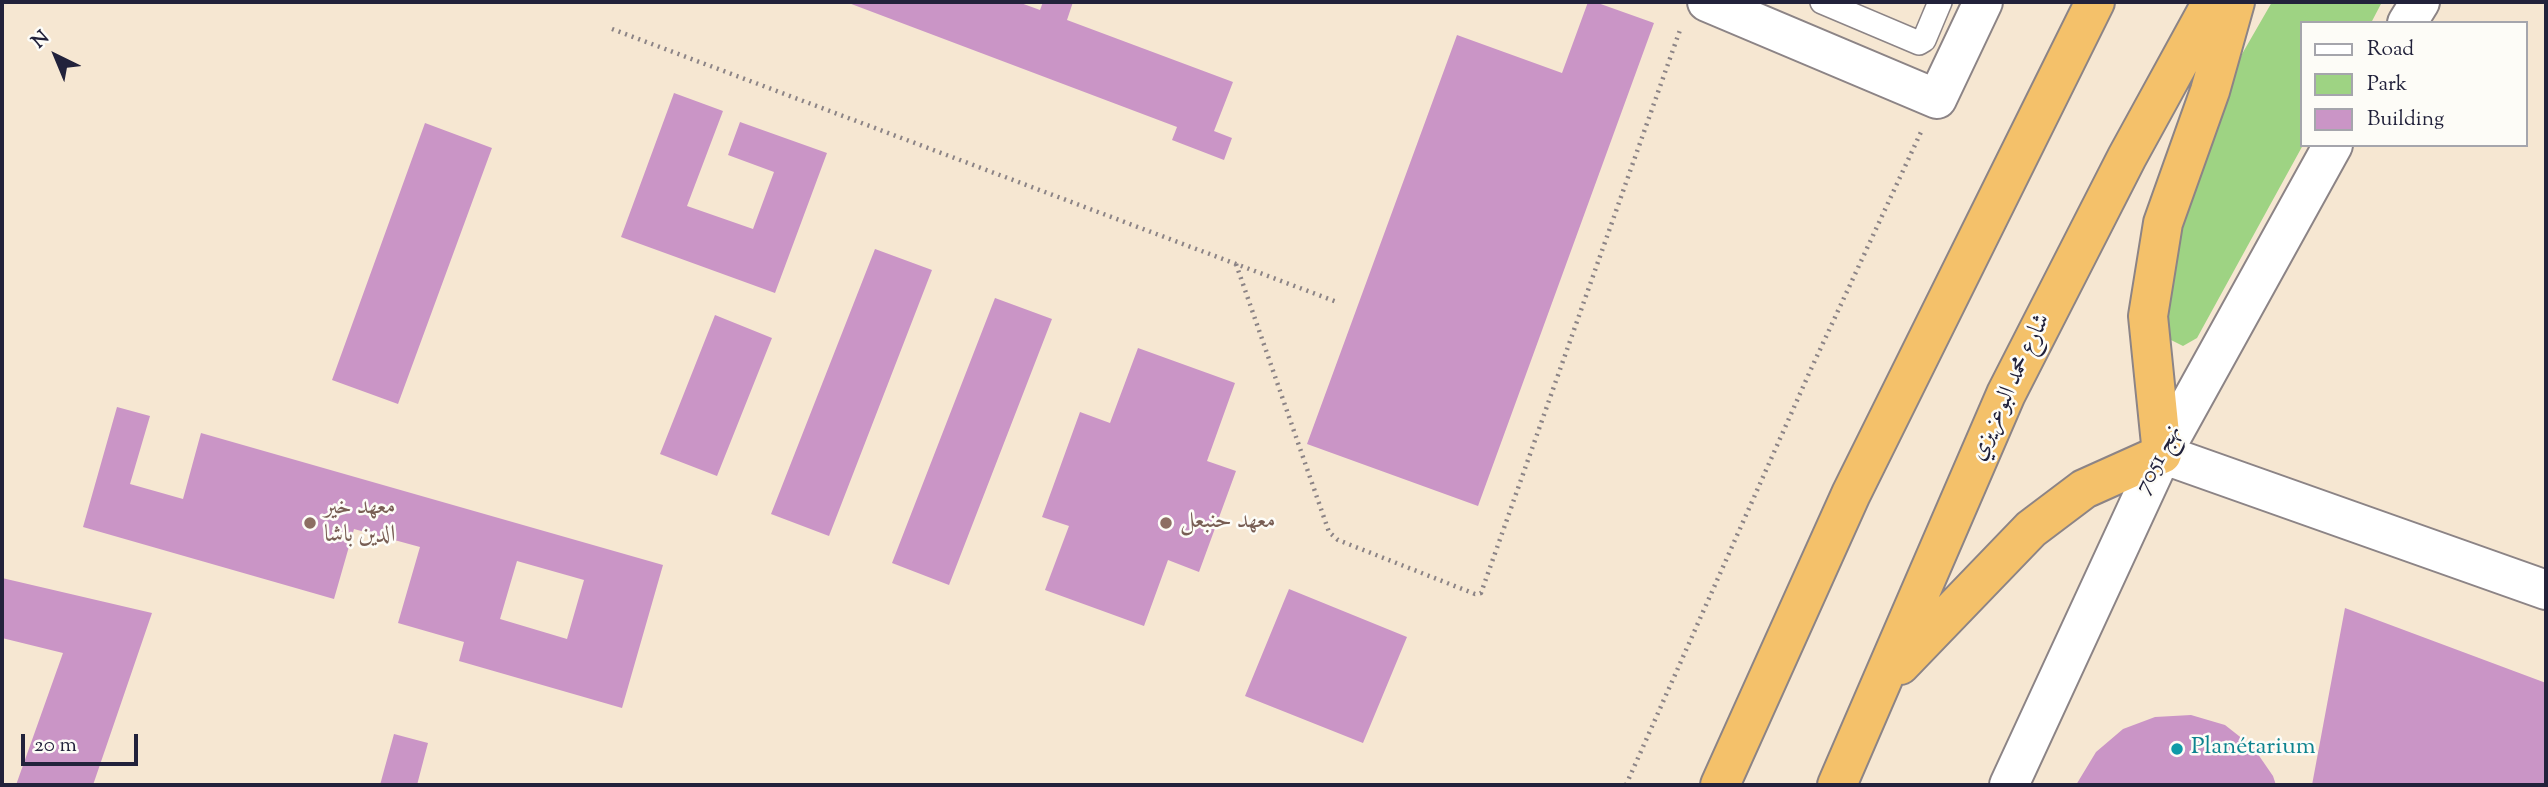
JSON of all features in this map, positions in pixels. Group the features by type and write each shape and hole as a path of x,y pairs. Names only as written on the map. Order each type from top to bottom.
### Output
{"highway":[{"path":"1720,785 1851,494 2095,2"},
{"name":"شارع محمد البوعزيزي","path":"1837,785 2006,394 2127,157 2212,2"},
{"path":"1877,691 2031,529 2084,489 2162,454 2150,354 2148,316 2152,290 2163,223 2210,91 2235,2"}],"street":[{"path":"1695,10 1937,99 1983,2"},
{"path":"2408,21 2420,2"},
{"name":"نهج 7051","path":"2009,785 2162,454 2332,147"},
{"path":"2162,454 2546,590"}],"lane":[{"path":"1822,2 1919,43 1924,40 1940,2"}],"path":[{"path":"1236,264 1329,532 1338,540 1475,594 1480,593 1695,10"},
{"path":"612,29 1337,302"},
{"path":"1626,785 1811,369 1937,99"}],"green space":[{"path":"2272,2 2382,2 2372,21 2300,21 2302,147 2197,338 2183,346 2167,338 2166,285 2208,141 2242,54"}],"building":[{"path":"846,2 1018,2 1040,10 1043,2 1073,2 1067,20 1233,82 1214,131 1232,138 1224,160 1172,140 1177,127"},
{"path":"1588,2 1595,2 1654,23 1478,506 1307,444 1457,35 1562,73"},
{"path":"674,93 723,111 687,206 753,229 774,172 728,155 740,122 827,153 775,293 621,237"},
{"path":"425,123 492,148 398,404 332,380"},
{"path":"875,249 932,270 829,536 771,514"},
{"path":"995,298 1052,319 949,585 892,563"},
{"path":"715,315 772,338 717,476 660,454"},
{"path":"1138,348 1235,383 1207,461 1236,471 1199,572 1168,560 1144,626 1045,590 1069,526 1042,517 1080,412 1110,423"},
{"path":"117,407 150,416 130,484 183,499 201,433 663,565 622,708 459,661 464,642 398,623 420,547 354,529 334,599 83,527","holes":["517,561 584,580 567,639 500,619"]},
{"path":"2,578 152,613 93,785 16,785 63,653 2,638"},
{"path":"1289,589 1407,637 1363,743 1245,696"},
{"path":"2345,608 2546,683 2546,785 2312,785"},
{"name":"Planétarium","path":"2191,715 2225,725 2253,747 2276,785 2076,785 2096,752 2123,729 2155,717"},
{"path":"394,734 428,743 417,785 380,785"}],"place":[{"name":"معهد خير الدين باشا","path":"310,523"},
{"name":"معهد حنبعل","path":"1166,523"},
{"name":"Planétarium","path":"2177,749"}]}
